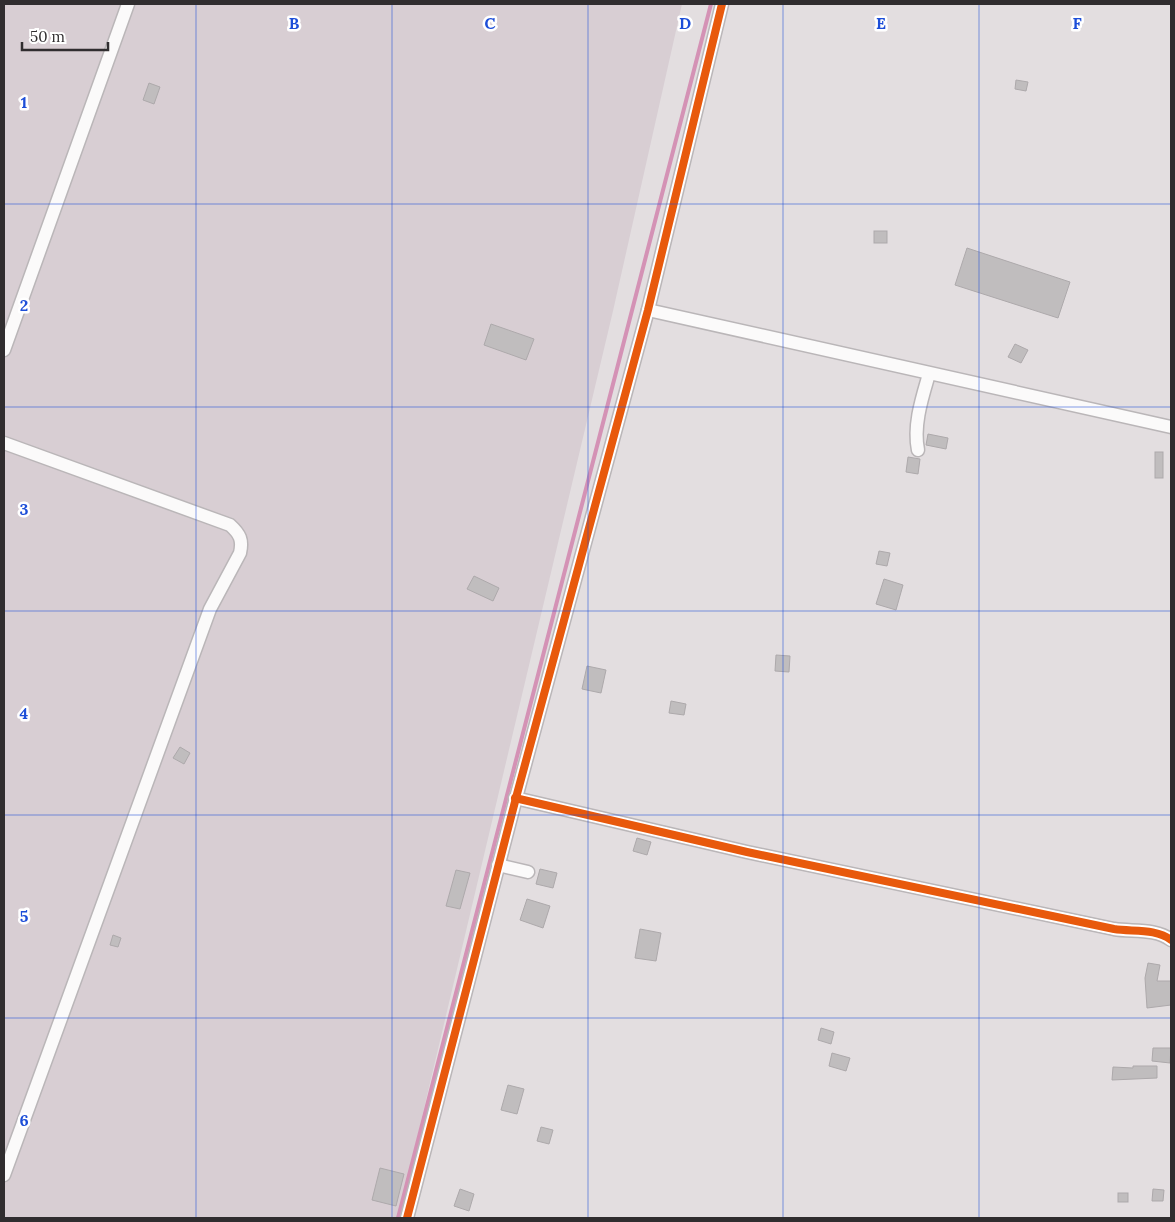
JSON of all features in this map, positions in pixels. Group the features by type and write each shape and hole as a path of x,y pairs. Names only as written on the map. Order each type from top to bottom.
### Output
{"street":[{"path":"4,350 128,4"},
{"path":"408,1218 515,798 648,310 722,4"},
{"path":"648,310 929,374 1171,426"},
{"path":"918,450 916,439 920,407 929,374"},
{"path":"4,443 230,525 241,537 242,545 240,553 210,609 4,1175"},
{"path":"515,798 747,852 1114,930 1164,935 1171,940"},
{"path":"498,865 528,872"}],"shaded area":[{"path":"4,4 682,4 613,311 398,1218 4,1218"}],"building":[{"path":"1016,80 1028,82 1026,91 1015,89"},
{"path":"149,83 160,87 154,104 143,100"},
{"path":"874,231 887,231 887,243 874,243"},
{"path":"967,248 1070,282 1058,318 955,285"},
{"path":"491,324 534,339 526,360 484,345"},
{"path":"1015,344 1028,350 1021,363 1008,357"},
{"path":"928,434 948,438 946,449 926,445"},
{"path":"1155,452 1163,452 1163,478 1155,478"},
{"path":"908,457 920,459 918,474 906,472"},
{"path":"879,551 890,553 887,566 876,564"},
{"path":"474,576 499,588 493,601 467,589"},
{"path":"884,579 903,585 896,610 876,604"},
{"path":"776,655 790,656 789,672 775,671"},
{"path":"587,666 606,670 601,693 582,689"},
{"path":"671,701 686,704 684,715 669,713"},
{"path":"180,747 190,753 184,764 173,758"},
{"path":"637,838 651,842 647,855 633,851"},
{"path":"540,869 557,873 553,888 536,884"},
{"path":"456,870 470,873 460,909 446,906"},
{"path":"527,899 550,906 543,928 520,920"},
{"path":"640,929 661,933 656,961 635,958"},
{"path":"113,935 121,938 118,947 110,945"},
{"path":"1148,963 1160,965 1157,981 1171,981 1171,1005 1147,1008 1145,978"},
{"path":"821,1028 834,1032 831,1044 818,1040"},
{"path":"1153,1048 1171,1048 1170,1063 1152,1061"},
{"path":"832,1053 850,1058 846,1071 829,1066"},
{"path":"1133,1066 1157,1066 1157,1078 1112,1080 1113,1067 1133,1068"},
{"path":"508,1085 524,1089 517,1114 501,1110"},
{"path":"541,1127 553,1130 549,1144 537,1141"},
{"path":"380,1168 404,1174 396,1206 372,1200"},
{"path":"460,1189 474,1194 469,1211 454,1206"},
{"path":"1153,1189 1164,1190 1163,1201 1152,1201"},
{"path":"1118,1193 1128,1193 1128,1202 1118,1202"}],"waterway":[{"path":"398,1218 711,4"}],"cycle path":[{"path":"407,1218 517,794 648,310 722,4"},
{"path":"515,798 747,852 1114,929 1151,932 1171,940"}]}
